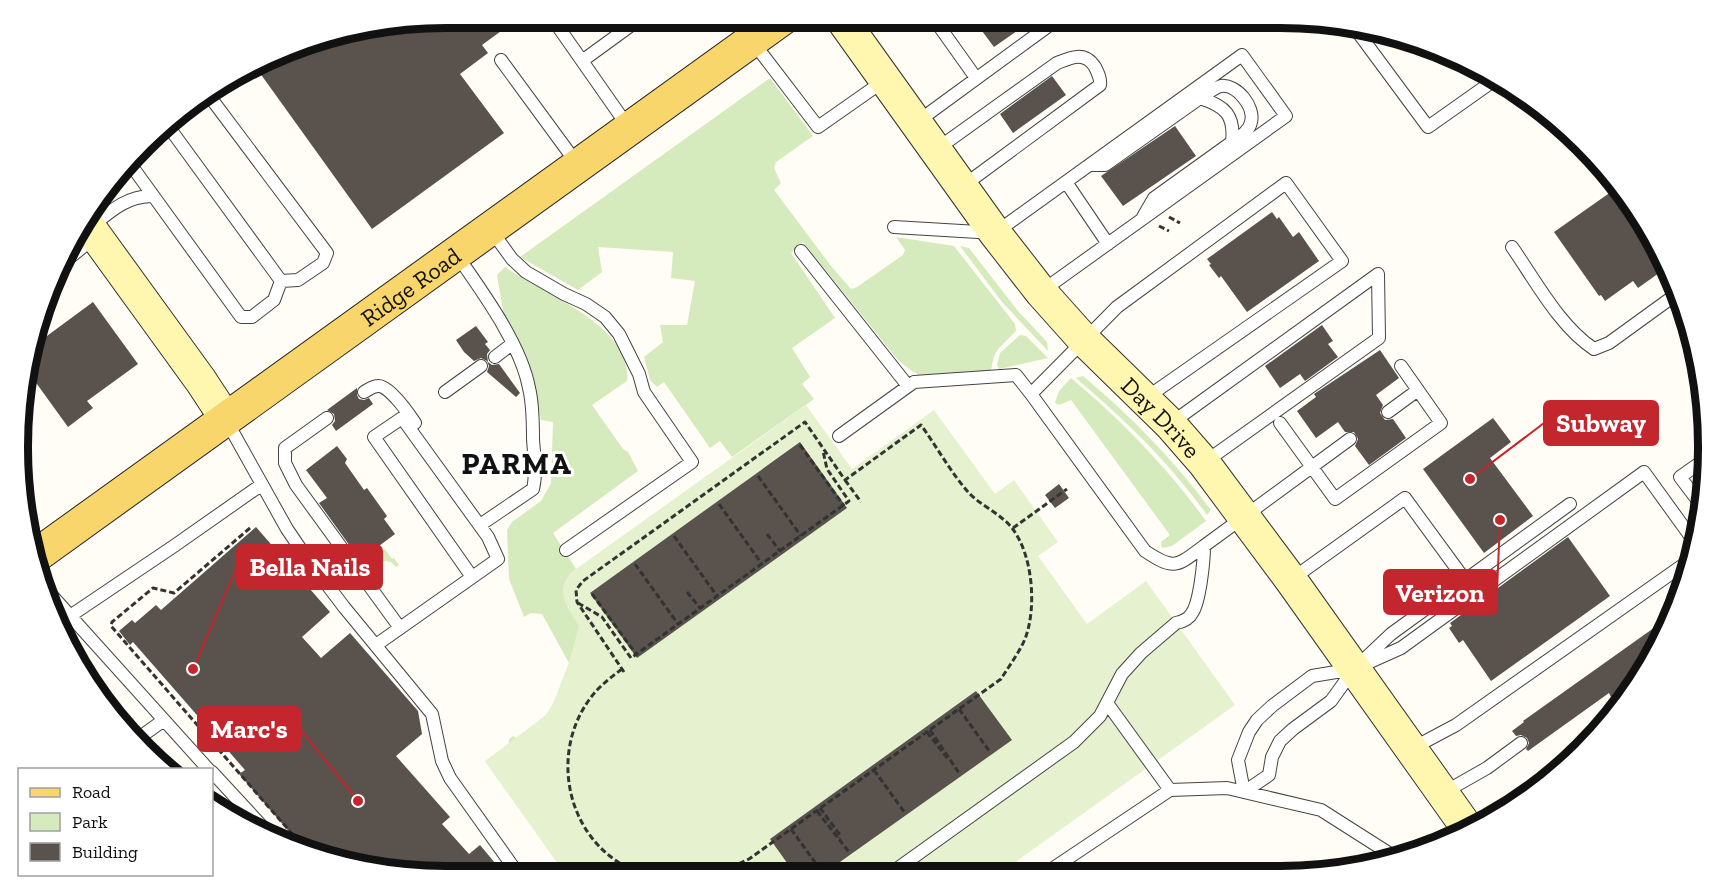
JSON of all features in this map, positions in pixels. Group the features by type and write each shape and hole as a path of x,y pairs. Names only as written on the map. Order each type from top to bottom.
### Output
{"main road":[{"name":"Ridge Road","path":"42,552 770,28"}],"street":[{"name":"Day Drive","path":"848,28 995,233 1041,292 1083,339 1170,424 1204,463 1291,580 1463,822"},
{"path":"90,229 226,419"}],"lane":[{"path":"559,28 630,129"},
{"path":"582,61 627,28"},
{"path":"941,28 976,78"},
{"path":"916,123 1046,28"},
{"path":"1362,37 1428,127 1488,85"},
{"path":"752,41 818,127 885,80"},
{"path":"894,227 995,233 1242,55 1286,116 1041,292"},
{"path":"935,150 1057,63 1071,57 1088,58 1097,71 1101,85 962,186"},
{"path":"501,60 578,166"},
{"path":"1090,165 1105,165 1200,98 1221,86 1230,87 1244,98 1252,114 1248,130 1154,198 1141,221"},
{"path":"1200,98 1219,104 1231,118 1234,130 1232,142"},
{"path":"212,100 327,253 323,263 298,280 281,281"},
{"path":"172,131 281,281"},
{"path":"134,169 241,317 252,317 274,300 281,281"},
{"path":"1066,182 1108,244"},
{"path":"1032,393 1117,307 1286,183 1342,261 1145,399"},
{"path":"92,227 122,203 139,196 152,196"},
{"path":"491,229 512,259 526,272 586,304 605,318 619,334 639,374 644,392 692,462 566,550"},
{"path":"1512,247 1559,314 1581,340 1594,349 1609,343 1670,299"},
{"path":"801,251 908,386"},
{"path":"456,254 477,284 512,344 529,386 534,453 533,489 483,523"},
{"path":"1170,424 1378,274 1379,338 1204,463"},
{"path":"495,357 512,344"},
{"path":"445,392 481,366"},
{"path":"1280,423 1335,499 1441,423 1401,366"},
{"path":"839,436 914,382 1016,375 1032,393 1145,551 1163,563 1180,564 1350,439"},
{"path":"364,392 378,386 387,390 411,417 483,523 498,559 376,645"},
{"path":"1388,412 1418,390"},
{"path":"327,418 285,448 285,463 296,485 400,628"},
{"path":"472,577 374,437 402,418 483,523"},
{"path":"226,419 287,529 321,579 432,714 442,760 450,778 513,866"},
{"path":"1695,496 1680,477 1697,465"},
{"path":"1244,792 1238,760 1249,732 1257,720 1272,706 1312,676 1354,669 1401,648 1644,472 1688,533"},
{"path":"70,616 261,485"},
{"path":"1291,580 1405,498 1465,580"},
{"path":"1244,792 1269,775 1272,757 1280,741 1331,701 1354,669 1391,634 1570,504"},
{"path":"901,866 1074,742 1100,716 1122,674 1141,653 1176,623 1183,621 1192,613 1204,568 1204,546"},
{"path":"1412,749 1456,725 1679,568"},
{"path":"59,603 207,768"},
{"path":"1107,703 1170,790"},
{"path":"143,735 164,720"},
{"path":"1443,793 1486,768 1521,743"},
{"path":"213,774 254,817"},
{"path":"1056,866 1170,790 1227,788 1321,810 1386,851"}],"path":[{"path":"626,866 614,860 601,849 588,833 573,803 568,779 567,759 570,741 580,714 598,689 623,671 577,602 576,590 583,581 804,422 861,502"},
{"path":"734,866 749,859 1001,679 1025,638 1032,594 1030,573 1012,528 989,507 970,495 921,425 845,480"},
{"path":"800,444 844,506"},
{"path":"577,602 602,618 630,658 849,501 826,469 823,448"},
{"path":"940,461 944,458"},
{"path":"758,476 801,536"},
{"path":"1012,528 1067,489"},
{"path":"719,504 762,564"},
{"path":"250,528 174,593 153,588 112,622 111,626 296,837"},
{"path":"767,534 780,551"},
{"path":"674,536 717,596"},
{"path":"635,564 678,624"},
{"path":"687,592 700,608"},
{"path":"592,594 636,654"},
{"path":"959,709 990,752"},
{"path":"928,731 959,773"},
{"path":"874,770 905,813"},
{"path":"819,809 849,852"},
{"path":"791,829 818,866"}],"green space":[{"path":"770,78 813,136 776,162 774,168 781,183 774,190 851,289 903,255 905,250 896,237 954,246 1015,324 1016,331 998,349 991,370 942,380 921,376 898,360 803,242 791,253 835,318 792,348 810,377 802,384 814,399 732,457 720,441 710,448 664,382 657,387 650,380 644,357 663,342 660,325 687,325 695,281 671,278 673,252 598,247 602,272 578,290 520,257"},
{"path":"960,246 969,248 1018,311 1047,342 1048,351 1002,302"},
{"path":"505,267 582,313 616,344 625,361 627,381 592,405 623,449 628,452 638,471 553,533 576,569 568,577 585,627 567,866 560,866 485,761 500,759 508,751 509,739 513,736 518,739 546,715 552,707 569,663 542,614 531,613 524,617 509,579 507,530 512,522 541,501 551,483 553,422 541,420 533,381 504,316 497,275"},
{"path":"1020,335 1026,336 1048,358 999,369 997,365 1000,353"},
{"path":"1083,376 1135,423 1166,456 1211,510 1207,515 1146,442 1076,378"},
{"path":"1071,378 1143,445 1206,521 1172,546 1162,548 1161,542 1170,535 1071,400 1059,405 1055,403 1059,391"},
{"path":"806,405 852,469 934,410 995,494 1014,480 1058,542 1038,556 1087,624 1146,581 1235,705 1010,866 560,866 485,761 546,715 552,705 566,672 579,626 566,604 563,590 569,576"},
{"path":"385,549 399,565 396,567 391,562 384,561 375,572 368,562"}],"building":[{"path":"447,28 505,28 482,45 488,53 460,74 504,133 372,229 260,73 312,51 392,32"},
{"path":"980,28 1021,28 994,47"},
{"path":"1052,76 1066,95 1013,133 1000,114"},
{"path":"1175,126 1196,156 1123,206 1101,176"},
{"path":"1611,192 1627,214 1659,273 1638,288 1633,281 1605,301 1601,295 1599,296 1554,232"},
{"path":"1272,212 1277,219 1279,217 1293,237 1299,232 1319,261 1247,312 1221,276 1219,278 1209,265 1211,264 1207,259"},
{"path":"93,302 138,364 87,401 93,408 68,427 34,380 43,339"},
{"path":"1322,325 1333,341 1328,344 1338,357 1305,381 1300,374 1280,388 1265,366"},
{"path":"476,326 488,342 485,344 490,350 487,354 488,362 492,365 499,364 520,393 516,397 487,372 489,366 487,361 481,358 474,361 456,340"},
{"path":"1380,350 1399,378 1376,395 1383,405 1380,413 1385,420 1393,419 1406,438 1369,465 1355,446 1358,439 1354,432 1345,432 1338,422 1316,438 1297,411 1316,397 1314,394"},
{"path":"357,388 359,399 369,398 373,404 336,431 332,425 335,421 334,414 327,410"},
{"path":"1493,418 1511,442 1490,458 1533,516 1484,553 1423,469"},
{"path":"800,442 847,508 637,658 590,593"},
{"path":"337,446 347,459 345,463 364,490 367,488 387,516 384,519 395,534 367,555 362,548 355,553 319,503 327,498 306,470"},
{"path":"1059,484 1069,498 1055,508 1045,495"},
{"path":"256,527 330,612 302,637 321,658 350,633 418,711 422,734 396,756 450,817 442,824 469,854 480,845 498,866 420,865 392,862 339,851 293,836 239,774 245,770 133,642 130,645 119,631 132,620 135,623 156,605 161,610"},
{"path":"1568,537 1610,596 1491,681 1463,640 1459,643 1449,628 1452,626 1450,623"},
{"path":"1657,626 1618,692 1611,697 1609,693 1528,751 1526,749 1529,743 1527,738 1521,735 1516,736 1512,731"},
{"path":"976,691 1012,740 834,866 789,866 770,839"}],"place":[{"name":"Subway","path":"1470,479"},
{"name":"Verizon","path":"1500,520"},
{"name":"Bella Nails","path":"193,669"},
{"name":"Marc's","path":"358,801"}],"district":[{"name":"PARMA","path":"517,464"}]}
